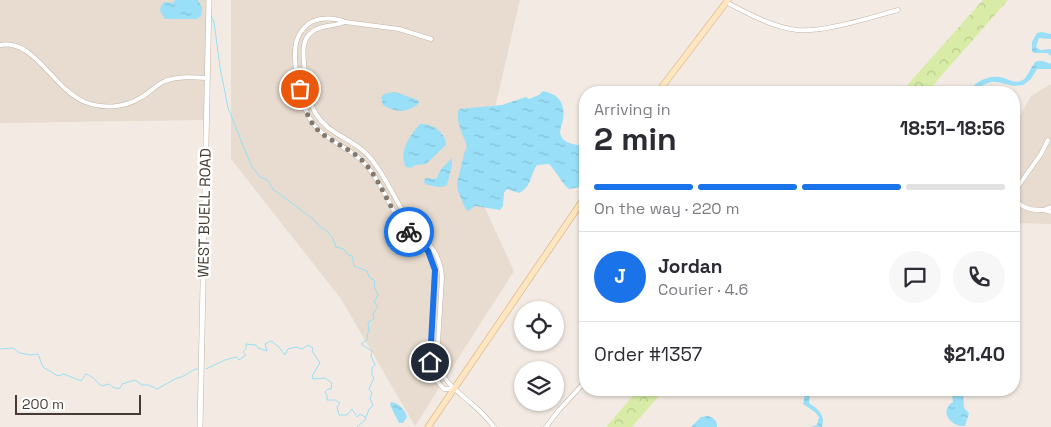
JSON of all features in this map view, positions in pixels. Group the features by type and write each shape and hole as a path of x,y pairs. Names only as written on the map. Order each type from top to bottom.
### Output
{"main road":[{"path":"663,86 727,1"},
{"path":"428,427 579,206"}],"street":[{"name":"WEST BUELL ROAD","path":"200,427 209,0"},
{"path":"727,1 754,17 778,26 807,30 898,10"},
{"path":"430,40 399,29 344,22 338,19 319,19 302,30 296,48 299,86 306,111 315,126 359,157 375,176 406,230 428,251 435,274 430,362 434,377 444,389 453,389"},
{"path":"344,22 338,25 318,28 310,33 306,39 303,56 306,85 312,108 320,121 363,151 380,171 411,224 429,242 436,253 442,274 437,359 441,372 453,389 472,404 494,427"},
{"path":"0,45 13,44 23,48 68,93 85,102 102,106 111,107 132,102 175,78 207,78"},
{"path":"299,86 306,85"},
{"path":"1020,184 1044,150 1048,140"},
{"path":"359,157 363,151"},
{"path":"391,206 398,202"},
{"path":"1020,203 1032,210 1051,212"},
{"path":"1043,210 1051,207"},
{"path":"435,274 442,274"},
{"path":"431,346 438,347"},
{"path":"434,377 441,372"},
{"path":"546,427 579,388"}],"shaded area":[{"path":"0,0 208,0 206,120 0,123"},
{"path":"231,0 520,0 491,125 479,195 514,271 415,426 341,299 231,159"},
{"path":"1051,84 1051,224 1020,223 1020,115 1031,96"}],"green space":[{"path":"983,0 1008,0 932,86 906,86"},
{"path":"633,396 659,396 632,427 606,427"}],"water":[{"path":"175,0 198,0 202,8 201,16 197,19 165,19 160,11 161,6 164,2 173,3"},
{"path":"1037,33 1051,34 1051,39 1039,38 1036,47 1040,50 1051,49 1051,56 1047,53 1034,53 1032,51 1032,42"},
{"path":"1037,61 1043,61 1051,64 1051,69 1037,69 1031,79 1023,85 1014,86 991,82 981,86 973,86 991,77 1000,77 1017,82 1023,80"},
{"path":"543,91 548,92 557,97 562,104 564,114 560,131 561,136 565,141 579,145 579,187 569,189 549,164 537,165 529,184 523,190 519,193 507,189 504,193 503,206 500,210 475,206 468,211 458,191 457,183 467,146 458,119 459,109 502,105 539,95"},
{"path":"395,92 418,100 419,103 410,109 401,111 383,105 381,97 384,94"},
{"path":"420,124 438,129 444,136 446,145 426,164 415,165 411,168 406,167 403,156 404,150 412,133"},
{"path":"452,158 447,185 439,187 424,183 425,178 436,179 441,169"},
{"path":"805,396 810,396 809,403 822,416 822,427 810,427 817,425 819,417 803,404"},
{"path":"952,396 963,396 964,408 969,413 965,426 957,425 948,418 946,412 953,402"},
{"path":"391,402 399,405 405,412 407,417 403,423 399,423 390,405"},
{"path":"708,416 715,420 717,427 691,427 701,417"}],"waterway":[{"path":"211,16 214,22 228,108 251,165 260,177 267,180 273,189 327,231 333,238 336,247 344,249 347,254 352,256 354,266 367,271 369,277 375,281 374,286 378,295 374,302 378,307 373,314 374,319 368,322 368,339 361,344 372,351 371,356 375,365 372,368 374,378 369,389 372,393 370,398 373,406 369,409 365,420 357,427"},
{"path":"206,369 225,360 236,357 239,360 246,355 243,352 246,349 246,344 256,345 258,348 267,351 265,344 271,341 285,355 288,349 296,347 302,349 308,345 313,348 312,351 320,363 312,376 313,379 325,378 332,383 331,389 325,392 327,400 335,400 340,403 337,407 339,415 347,415 352,409 357,417 360,414 365,417"},
{"path":"0,349 13,348 20,353 38,354 43,367 58,376 64,374 81,381 86,374 102,386 109,384 114,388 120,388 122,384 135,380 142,385 149,385 157,389 193,370 199,369"}],"way so far":[{"path":"300,89 302,101 310,120 321,132 361,158 375,176 406,230 409,232"}],"route":[{"path":"409,232 428,251 435,270 430,362"}]}
